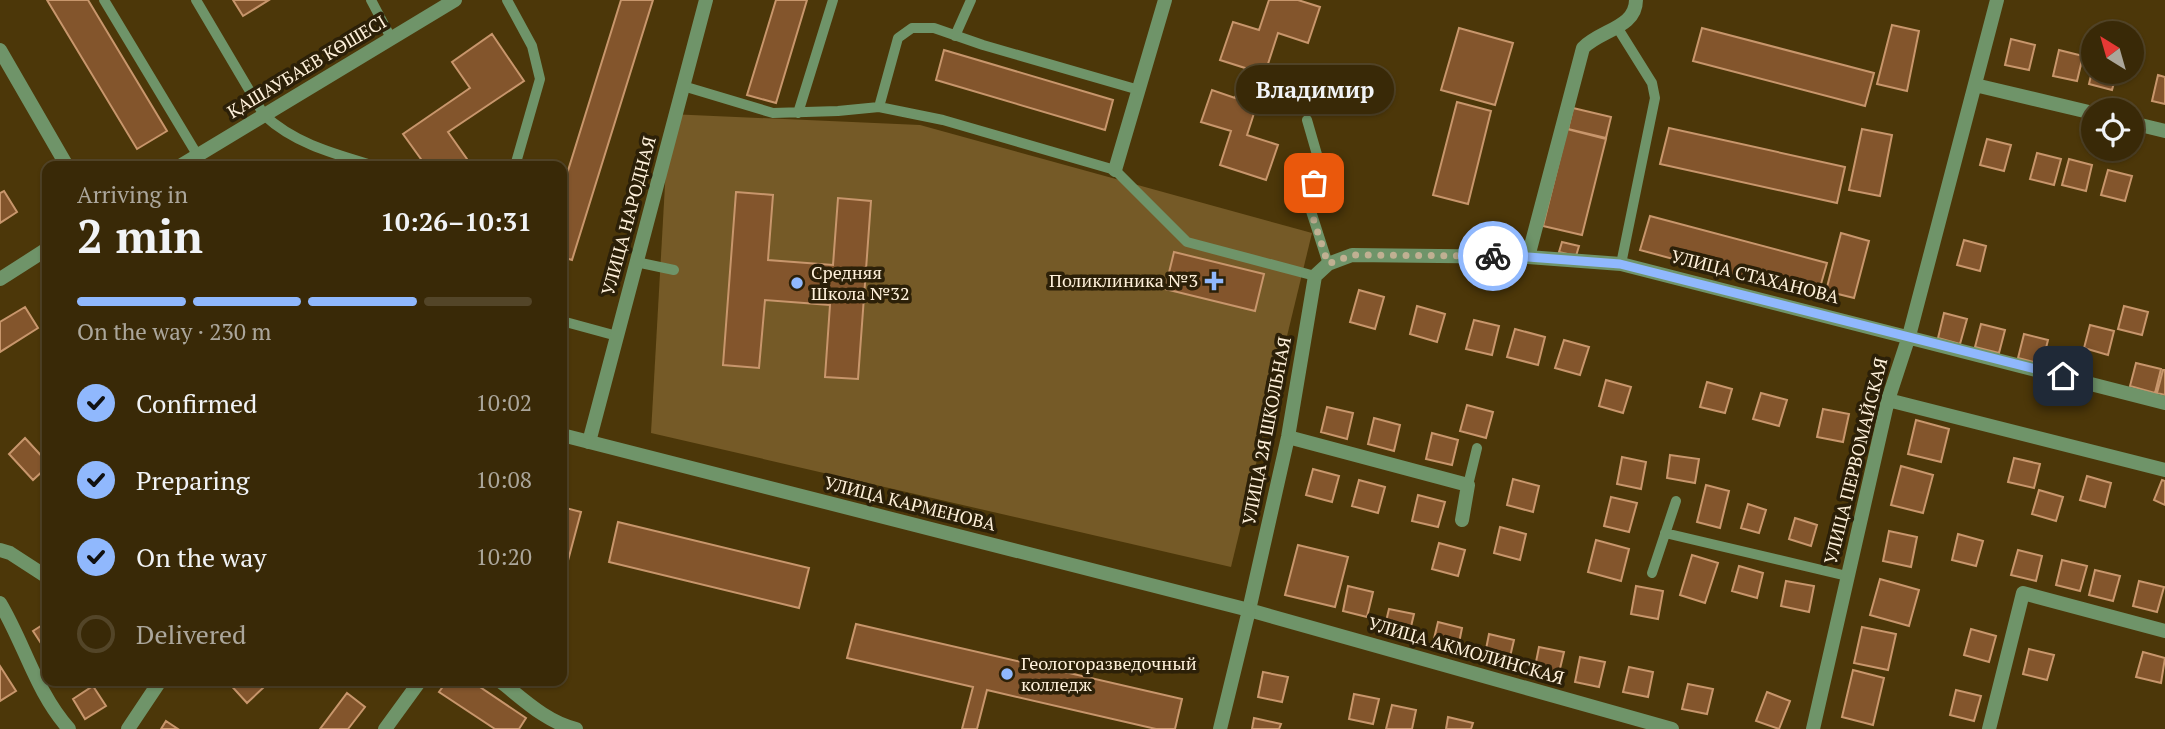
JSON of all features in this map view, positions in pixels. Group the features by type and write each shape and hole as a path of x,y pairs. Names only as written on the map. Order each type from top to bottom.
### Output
{"street":[{"name":"ҚАШАУБАЕВ КӨШЕСІ","path":"189,161 455,0"},
{"name":"УЛИЦА НАРОДНАЯ","path":"589,442 706,0"},
{"path":"1115,170 1165,0"},
{"path":"1528,257 1583,48 1591,39 1631,18 1636,10 1636,0"},
{"name":"УЛИЦА ПЕРВОМАЙСКАЯ","path":"1813,729 1888,400 1909,336 1997,0"},
{"path":"0,50 64,161"},
{"path":"1975,85 2081,110"},
{"path":"2144,126 2165,131"},
{"path":"0,279 42,252"},
{"name":"УЛИЦА СТАХАНОВА","path":"1328,264 1352,255 1528,257 1620,264 2165,402"},
{"path":"1315,276 1328,264"},
{"name":"УЛИЦА 2Я ШКОЛЬНАЯ","path":"1220,729 1288,437 1315,276"},
{"path":"1888,400 2165,470"},
{"name":"УЛИЦА КАРМЕНОВА","path":"567,436 1249,610"},
{"path":"1288,437 1468,485 1462,520"},
{"path":"0,550 10,553 42,574"},
{"path":"1989,729 2023,593 2165,631"},
{"path":"0,603 38,686 69,729"},
{"name":"УЛИЦА АКМОЛИНСКАЯ","path":"1249,610 1672,729"},
{"path":"128,729 157,686"},
{"path":"385,729 416,686"},
{"path":"506,686 562,726 576,729"}],"lane":[{"path":"104,0 198,156"},
{"path":"197,0 264,116 278,129 310,146 359,161"},
{"path":"371,0 391,38"},
{"path":"507,0 532,46 540,79 517,161"},
{"path":"798,113 833,0"},
{"path":"955,36 971,0"},
{"path":"1617,27 1652,83 1655,97 1620,264"},
{"path":"879,107 898,38 912,28 934,28 1139,90"},
{"path":"683,86 773,113 879,107 943,120 1115,170 1187,242 1315,276"},
{"path":"1307,120 1318,158 1310,208 1328,264"},
{"path":"636,262 674,270"},
{"path":"567,322 617,336"},
{"path":"1468,485 1478,448"},
{"path":"1651,573 1675,501"},
{"path":"1665,533 1847,576"}],"shaded area":[{"path":"669,114 920,125 1312,233 1231,567 651,433"}],"building":[{"path":"47,0 88,0 167,131 137,149"},
{"path":"233,0 269,0 243,16"},
{"path":"621,0 653,0 572,260 567,258 567,174"},
{"path":"776,0 807,0 776,103 747,95"},
{"path":"1269,0 1298,0 1320,7 1308,43 1278,33 1266,70 1295,79 1285,109 1258,101 1247,135 1278,145 1266,180 1220,165 1231,131 1201,122 1212,90 1235,98 1245,68 1220,60 1233,22 1259,30"},
{"path":"1892,25 1919,31 1907,91 1877,84"},
{"path":"1459,28 1513,43 1495,105 1441,90"},
{"path":"1702,28 1874,73 1865,106 1693,61"},
{"path":"492,34 524,81 448,132 467,159 422,161 403,134 470,88 452,62"},
{"path":"2011,39 2035,45 2029,70 2005,65"},
{"path":"944,50 1113,100 1105,130 936,80"},
{"path":"2059,50 2081,56 2077,81 2053,76"},
{"path":"2158,75 2165,77 2165,104 2152,101"},
{"path":"2089,84 2114,84 2112,90"},
{"path":"1457,102 1491,111 1468,204 1433,195"},
{"path":"1573,108 1611,117 1606,138 1568,129"},
{"path":"1669,128 1845,167 1837,203 1660,164"},
{"path":"1567,129 1606,139 1582,235 1543,226"},
{"path":"1862,129 1892,135 1880,196 1849,190"},
{"path":"1987,139 2011,145 2004,171 1980,165"},
{"path":"2037,153 2061,159 2054,185 2030,179"},
{"path":"2069,159 2092,165 2086,191 2062,185"},
{"path":"2108,170 2132,176 2125,201 2101,195"},
{"path":"4,191 17,212 0,223 0,193"},
{"name":"Средняя Школа №32","path":"736,192 773,195 768,260 833,265 838,198 871,201 858,379 825,377 830,305 765,300 759,368 723,365"},
{"path":"1650,216 1827,263 1817,298 1640,250"},
{"path":"1841,233 1869,241 1854,298 1826,291"},
{"path":"1964,240 1986,246 1980,271 1957,265"},
{"path":"1562,242 1579,246 1576,256 1559,252"},
{"name":"Поликлиника №3","path":"1174,252 1264,274 1255,311 1165,289"},
{"path":"1359,290 1384,297 1375,329 1350,322"},
{"path":"1417,306 1445,314 1437,342 1410,334"},
{"path":"2124,306 2148,312 2142,335 2118,329"},
{"path":"25,307 38,328 0,352 0,322"},
{"path":"1944,313 1967,319 1960,344 1938,338"},
{"path":"1474,320 1499,326 1492,355 1466,349"},
{"path":"1981,324 2005,330 1999,353 1975,347"},
{"path":"2090,325 2114,331 2108,355 2084,348"},
{"path":"1515,329 1545,337 1538,365 1507,357"},
{"path":"2024,334 2048,340 2042,364 2018,358"},
{"path":"1564,340 1589,347 1580,375 1555,368"},
{"path":"2136,363 2161,369 2155,393 2130,386"},
{"path":"2165,370 2165,395 2157,393"},
{"path":"1606,380 1631,387 1623,413 1599,406"},
{"path":"1707,382 1732,389 1725,413 1700,407"},
{"path":"1761,393 1787,400 1779,426 1753,419"},
{"path":"1467,405 1493,412 1486,438 1460,431"},
{"path":"1327,407 1353,413 1347,439 1321,432"},
{"path":"1823,409 1849,414 1843,442 1817,437"},
{"path":"1374,418 1400,425 1394,451 1368,444"},
{"path":"1916,420 1949,429 1941,462 1908,454"},
{"path":"1432,433 1458,440 1452,465 1426,459"},
{"path":"25,438 42,457 42,472 33,480 9,454"},
{"path":"1670,455 1699,459 1695,483 1667,478"},
{"path":"1622,457 1646,462 1641,489 1617,484"},
{"path":"2014,458 2040,464 2034,488 2008,482"},
{"path":"1901,466 1933,475 1923,513 1891,505"},
{"path":"1313,469 1339,476 1332,502 1306,495"},
{"path":"2087,476 2111,483 2105,507 2080,500"},
{"path":"1513,479 1539,486 1533,512 1507,505"},
{"path":"1359,480 1385,487 1378,513 1352,506"},
{"path":"2162,480 2165,481 2165,505 2154,500"},
{"path":"1706,485 1729,491 1720,528 1697,522"},
{"path":"2039,490 2063,497 2056,521 2032,514"},
{"path":"1418,495 1445,502 1438,527 1412,521"},
{"path":"1611,497 1637,503 1629,532 1604,526"},
{"path":"1748,504 1766,510 1759,533 1741,528"},
{"path":"567,508 581,512 567,564"},
{"path":"1795,518 1817,525 1811,546 1789,539"},
{"path":"618,522 809,568 799,608 609,562"},
{"path":"1500,527 1526,534 1520,560 1494,553"},
{"path":"1889,531 1917,537 1911,567 1883,561"},
{"path":"1958,534 1983,541 1976,566 1952,560"},
{"path":"1596,540 1629,549 1621,581 1588,572"},
{"path":"1439,543 1465,550 1458,576 1432,569"},
{"path":"1298,545 1348,557 1335,607 1285,595"},
{"path":"2018,550 2042,556 2036,581 2011,575"},
{"path":"1692,555 1718,563 1705,603 1680,595"},
{"path":"2062,560 2087,566 2080,591 2056,585"},
{"path":"1739,566 1763,573 1757,598 1732,591"},
{"path":"2095,570 2120,576 2113,601 2089,595"},
{"path":"1880,579 1919,590 1909,626 1870,615"},
{"path":"1786,581 1814,586 1809,612 1781,606"},
{"path":"2139,581 2164,587 2157,612 2133,606"},
{"path":"1348,586 1373,592 1367,617 1343,611"},
{"path":"1636,586 1663,591 1658,619 1631,614"},
{"path":"1389,609 1414,614 1408,639 1383,634"},
{"path":"1438,622 1462,628 1457,653 1432,647"},
{"path":"856,624 1182,699 1175,729 1156,729 987,690 977,729 962,729 973,687 847,658"},
{"path":"42,625 42,645 33,631"},
{"path":"1862,627 1896,634 1888,670 1854,663"},
{"path":"1971,629 1996,636 1989,662 1964,655"},
{"path":"1489,634 1514,640 1508,665 1484,659"},
{"path":"1539,647 1564,652 1558,677 1534,672"},
{"path":"2029,649 2054,655 2047,680 2023,674"},
{"path":"2143,652 2165,658 2161,683 2136,677"},
{"path":"1580,657 1605,662 1599,687 1575,682"},
{"path":"0,666 16,691 0,701"},
{"path":"1629,667 1653,672 1648,697 1623,692"},
{"path":"1853,670 1884,678 1873,725 1842,717"},
{"path":"1263,672 1288,677 1282,702 1258,697"},
{"path":"1688,684 1713,689 1707,714 1682,709"},
{"path":"93,686 106,706 85,719 73,699"},
{"path":"232,686 264,687 247,703"},
{"path":"443,686 478,686 526,718 519,729 495,729 439,692"},
{"path":"1956,690 1981,696 1974,721 1950,715"},
{"path":"1767,692 1790,701 1779,729 1756,721"},
{"path":"347,693 365,707 348,729 320,729"},
{"path":"1354,694 1379,699 1373,724 1349,719"},
{"path":"1392,705 1416,710 1412,729 1386,729"},
{"path":"1448,717 1473,723 1471,729 1446,729"},
{"path":"1254,718 1281,724 1279,729 1252,729"},
{"path":"166,721 178,729 161,729"}],"way so far":[{"path":"1314,183 1310,208 1328,264 1352,255 1493,256"}],"place":[{"name":"Владимир","path":"1314,183"},
{"name":"Поликлиника №3","path":"1214,281"},
{"name":"Средняя Школа №32","path":"797,283"},
{"name":"Геологоразведочный колледж","path":"1007,674"}],"route":[{"path":"1493,256 1620,264 2063,376"}]}
